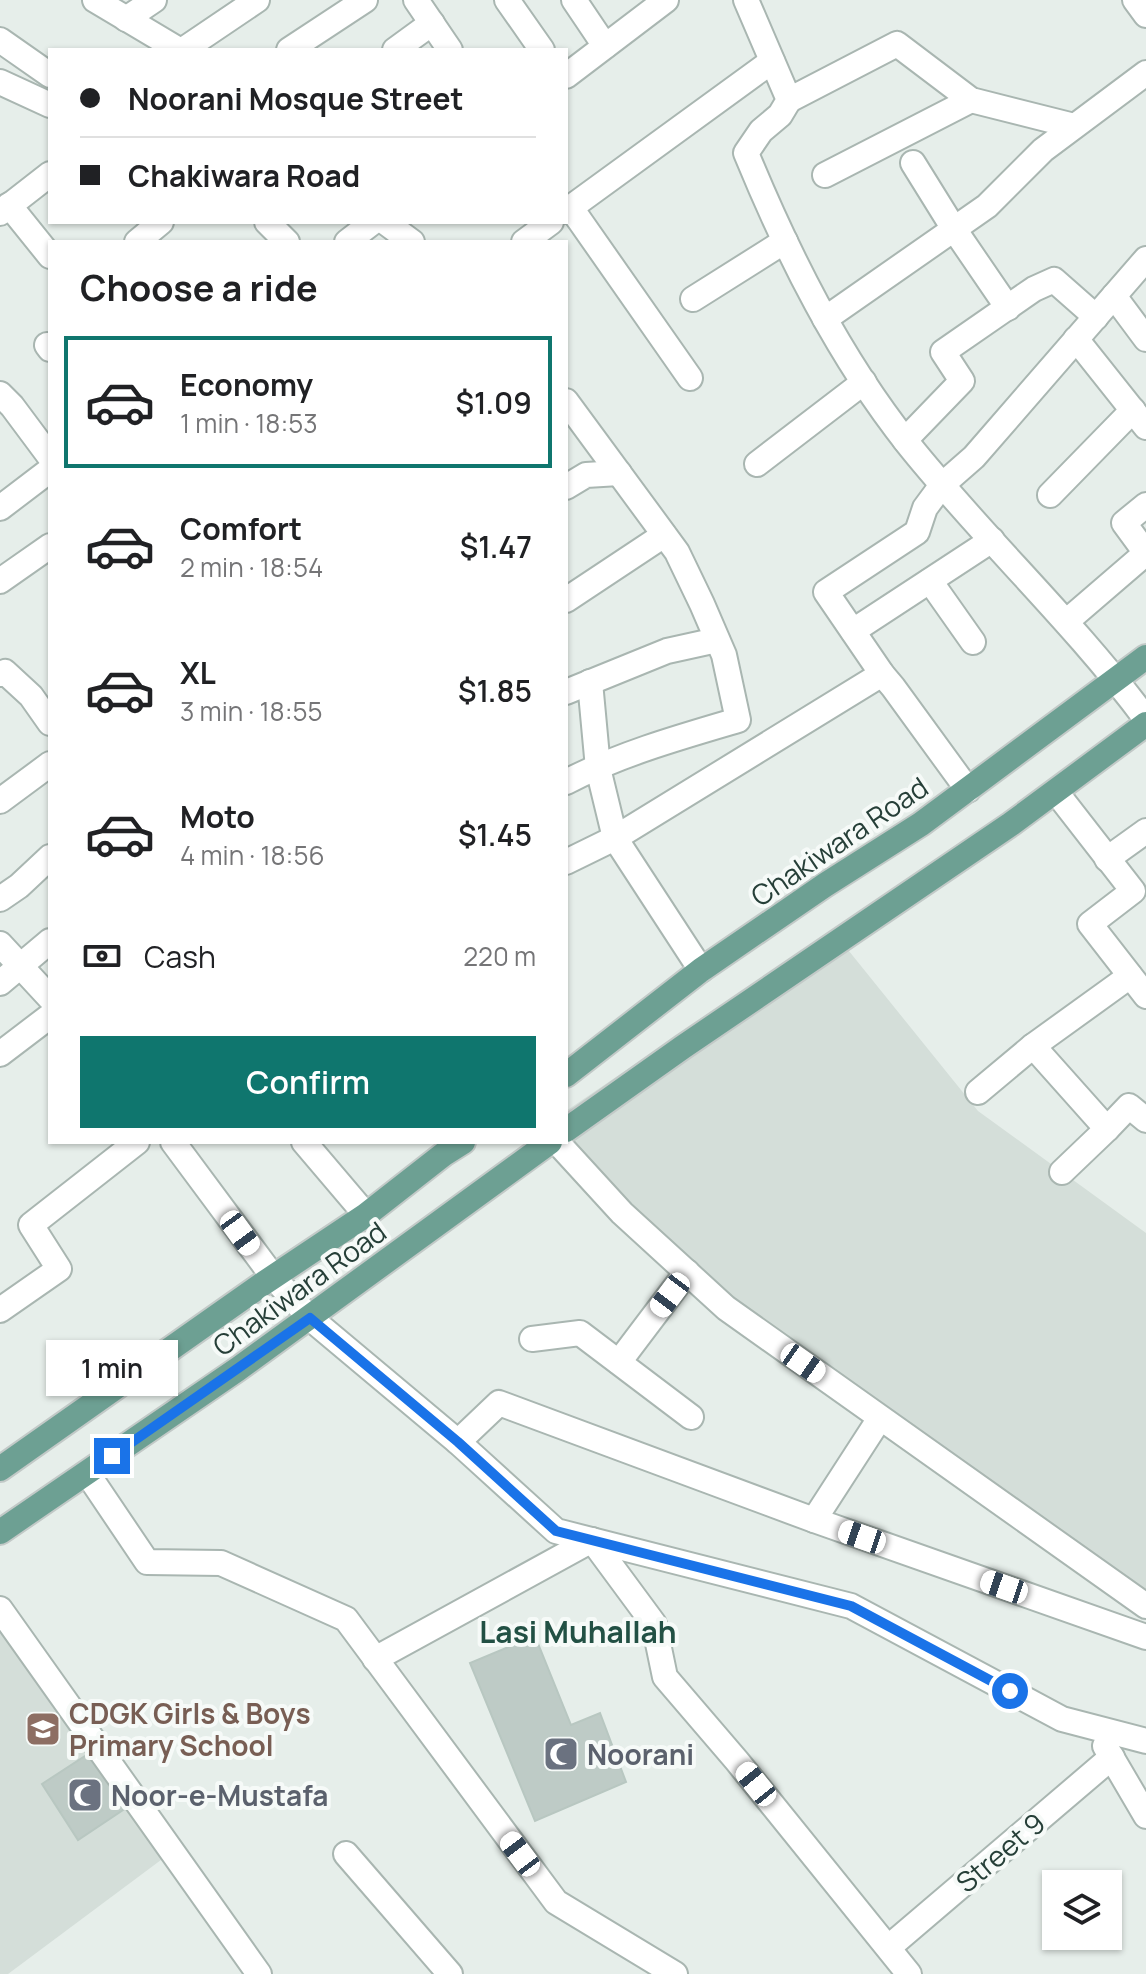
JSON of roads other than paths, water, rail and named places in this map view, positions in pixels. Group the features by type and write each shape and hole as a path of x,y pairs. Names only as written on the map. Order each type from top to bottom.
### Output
{"main road":[{"name":"Chakiwara Road","path":"568,1073 701,970 921,824 1146,657"},
{"path":"568,1129 1056,792 1146,721"},
{"name":"Chakiwara Road","path":"0,1532 310,1318 547,1144"},
{"name":"Chakiwara Road","path":"0,1469 366,1215 448,1146"}],"street":[{"path":"95,0 177,48"},
{"path":"126,19 154,0"},
{"path":"184,48 257,0"},
{"path":"292,48 365,0"},
{"path":"416,0 449,48"},
{"path":"507,0 541,48"},
{"path":"574,0 605,46"},
{"path":"746,0 789,100"},
{"path":"1135,0 1146,15"},
{"path":"568,74 653,4"},
{"path":"398,48 432,23"},
{"path":"0,40 48,74"},
{"path":"1074,126 971,100 897,44 789,100 780,115 761,131 746,153 773,219 825,319 864,382 942,485 1067,621 1117,679 1146,721"},
{"path":"568,208 772,61"},
{"path":"825,319 987,206 1043,150 1146,73"},
{"path":"0,82 48,104"},
{"path":"825,175 971,100"},
{"path":"913,163 1008,308"},
{"path":"48,176 5,209 48,254"},
{"path":"139,240 159,224"},
{"path":"269,224 285,240"},
{"path":"350,240 370,224"},
{"path":"388,224 409,240"},
{"path":"548,224 563,240"},
{"path":"693,299 785,241"},
{"path":"568,246 690,378"},
{"path":"968,790 826,592 917,532 925,508 942,485 974,457 1146,259"},
{"path":"905,440 962,381 943,352 1034,289 1054,280 1096,317"},
{"path":"1114,296 1146,339"},
{"path":"1050,495 1139,418 1076,339"},
{"path":"757,464 864,382"},
{"path":"0,394 48,454"},
{"path":"568,404 677,552 724,655 738,720 669,740 568,781"},
{"path":"0,508 48,472"},
{"path":"568,486 586,475 619,473"},
{"path":"1067,621 1146,553 1124,523 1146,505"},
{"path":"568,599 664,535"},
{"path":"853,631 992,540"},
{"path":"0,581 48,547"},
{"path":"930,581 973,642"},
{"path":"568,691 667,651 717,640"},
{"path":"0,674 5,672 40,688 48,716"},
{"path":"568,861 615,838 882,674"},
{"path":"590,682 598,768 615,838 701,970"},
{"path":"0,801 48,765"},
{"path":"1056,792 1133,891 1090,924 1146,996"},
{"path":"1107,859 1146,831"},
{"path":"0,899 48,859"},
{"path":"0,983 48,943"},
{"path":"0,944 48,996"},
{"path":"978,1092 1033,1046 1130,976"},
{"path":"0,1054 48,1018"},
{"path":"1033,1046 1107,1129"},
{"path":"1062,1172 1129,1106 1146,1120"},
{"path":"0,1310 59,1269 31,1225 134,1144"},
{"path":"174,1144 274,1278 310,1318 458,1442 556,1531 851,1606 1062,1719 1146,1741"},
{"path":"306,1144 366,1215"},
{"path":"559,1144 622,1213 726,1308 1146,1606"},
{"path":"619,1362 687,1272"},
{"path":"532,1339 580,1333 691,1417"},
{"path":"458,1442 499,1403 814,1520 1146,1637"},
{"path":"814,1520 880,1418"},
{"path":"87,1473 147,1562 221,1563 346,1619 556,1902 675,1974"},
{"path":"375,1659 592,1540"},
{"path":"592,1540 654,1624 665,1677 909,1974"},
{"path":"0,1609 259,1974"},
{"path":"1094,1727 1146,1816"},
{"name":"Street 9","path":"889,1947 1112,1757"},
{"path":"346,1854 450,1974"}],"place":[{"name":"CDGK Girls & Boys Primary School","path":"43,1729"},
{"name":"Noorani","path":"561,1754"},
{"name":"Noor-e-Mustafa","path":"85,1795"}],"district":[{"name":"Lasi Muhallah","path":"578,1631"}]}
